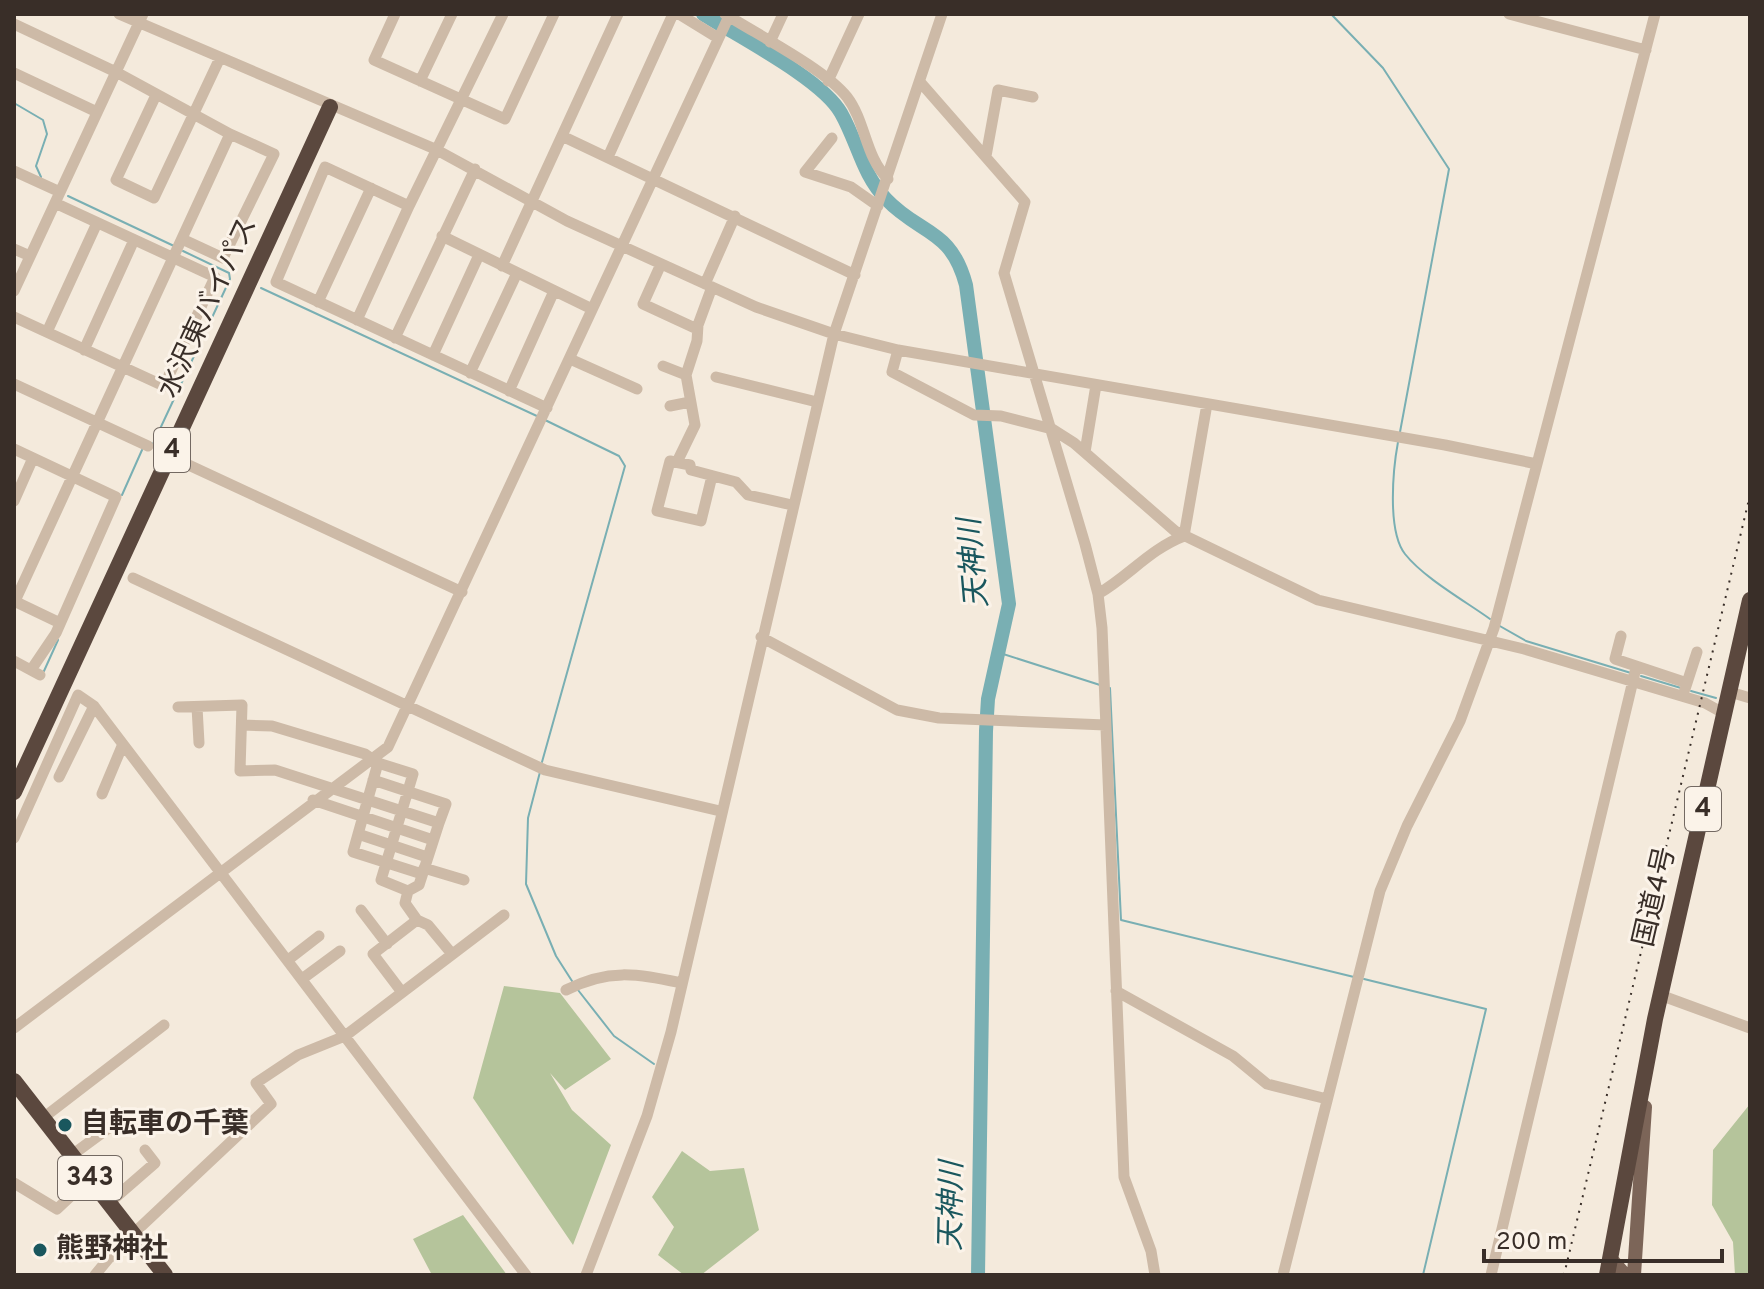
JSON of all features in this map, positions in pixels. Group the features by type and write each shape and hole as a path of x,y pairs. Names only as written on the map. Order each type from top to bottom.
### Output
{"highway":[{"name":"水沢東バイパス","path":"14,792 330,107"},
{"name":"国道4号","path":"1655,1019 1750,600"},
{"name":"4","path":"1607,1275 1655,1019"},
{"name":"343","path":"14,1081 165,1275"}],"main road":[{"path":"1634,1275 1639,1171 1655,1019"},
{"path":"1610,1258 1625,1275"}],"street":[{"path":"119,14 141,18 219,60 435,149 531,202 708,286 756,307 834,334 966,363 1537,464"},
{"path":"395,14 374,60 505,119 554,14"},
{"path":"420,81 452,14"},
{"path":"357,320 435,149 463,101 503,14"},
{"path":"502,266 618,14"},
{"path":"608,157 676,14 718,38"},
{"path":"770,42 783,14"},
{"path":"828,81 859,14"},
{"path":"586,1275 647,1116 682,983 834,334 942,14"},
{"path":"1509,14 1646,50"},
{"path":"1283,1275 1380,891 1407,826 1460,721 1490,640 1655,14"},
{"path":"14,1028 313,800 376,761 388,747 728,15 828,81 847,98 873,159 888,179"},
{"path":"14,291 141,18"},
{"path":"14,24 116,72 192,116 274,154 223,258 182,239"},
{"path":"156,95 116,180 154,198 219,60"},
{"path":"14,73 97,112"},
{"path":"921,83 1025,202 1004,273 1037,375 1098,594 1124,1177 1151,1251 1155,1275"},
{"path":"986,156 998,90 1033,97"},
{"path":"60,623 14,601 230,134"},
{"path":"562,136 855,275"},
{"path":"832,138 805,172 851,187 878,206"},
{"path":"409,206 325,167 276,282 509,391 544,416"},
{"path":"395,338 475,169"},
{"path":"14,171 97,223 215,277 164,386 14,317"},
{"path":"318,302 371,188"},
{"path":"677,462 695,425 686,375 708,286 735,216"},
{"path":"47,332 97,223"},
{"path":"442,236 592,309"},
{"path":"84,350 134,240"},
{"path":"14,249 30,256"},
{"path":"433,355 479,255"},
{"path":"661,264 643,304 697,329"},
{"path":"470,373 517,273"},
{"path":"509,391 554,291"},
{"path":"898,350 892,372 974,415 1001,416 1052,429 1085,452 1184,536 1318,600 1685,689 1725,714"},
{"path":"570,359 637,389"},
{"path":"663,366 686,375"},
{"path":"716,377 817,402"},
{"path":"14,384 148,446"},
{"path":"1085,452 1096,385"},
{"path":"670,406 690,402"},
{"path":"1184,536 1207,404"},
{"path":"14,449 116,497 35,672 14,661"},
{"path":"14,501 33,458"},
{"path":"180,461 462,592"},
{"path":"712,476 701,521 657,511 670,461 736,482 748,495 792,505"},
{"path":"1098,594 1120,581 1161,545 1184,536"},
{"path":"133,578 541,768 720,811"},
{"path":"1621,636 1615,659 1634,676"},
{"path":"761,637 897,710 939,718 1105,725"},
{"path":"1685,689 1697,652"},
{"path":"1491,1275 1634,676"},
{"path":"1730,692 1750,698"},
{"path":"14,838 78,695 94,706 526,1275"},
{"path":"178,707 242,705 240,771 275,770 439,823"},
{"path":"59,777 94,706"},
{"path":"197,707 199,743"},
{"path":"242,725 272,726 413,774 381,880 408,891"},
{"path":"102,794 123,744"},
{"path":"376,761 369,800 353,852 387,863 424,866"},
{"path":"373,780 446,804 419,885 408,891 405,903 417,920 428,925 452,954"},
{"path":"313,800 433,840"},
{"path":"358,834 392,846 424,866 464,880"},
{"path":"361,910 387,944"},
{"path":"95,1275 109,1258 271,1104 256,1083 298,1055 345,1036 504,915"},
{"path":"401,991 373,954 417,920"},
{"path":"288,960 319,936"},
{"path":"302,979 340,951"},
{"path":"566,990 588,979 630,972 682,983"},
{"path":"1116,991 1233,1056 1267,1084 1327,1099"},
{"path":"1660,995 1750,1028"},
{"path":"43,1118 164,1025"},
{"path":"72,1155 125,1116"},
{"path":"109,1203 155,1163 145,1150"},
{"path":"14,1183 57,1209 90,1178"}],"green space":[{"path":"504,986 560,993 611,1059 565,1090 550,1073 572,1110 611,1145 573,1245 473,1098"},
{"path":"1750,1104 1750,1275 1735,1275 1733,1242 1712,1205 1713,1150"},
{"path":"682,1151 710,1171 744,1168 759,1230 701,1275 684,1275 658,1255 674,1227 652,1197"},
{"path":"463,1215 507,1275 432,1275 413,1239"}],"waterway":[{"name":"天神川","path":"703,14 798,73 831,100 847,124 878,189 899,211 943,242 960,266 966,285 1009,604 988,699 986,731 978,1275"},
{"path":"1331,14 1383,68 1449,169 1400,432"},
{"path":"14,103 43,120 47,134 36,166 41,177"},
{"path":"68,196 174,246"},
{"path":"152,446 230,279 229,273 183,251"},
{"path":"261,288 539,417"},
{"path":"542,762 625,466 619,456 545,420"},
{"path":"1398,442 1393,500 1399,544 1423,572 1490,619"},
{"path":"122,495 142,450"},
{"path":"1498,625 1526,641 1631,673"},
{"path":"44,671 58,640"},
{"path":"1000,653 1100,685"},
{"path":"1641,676 1681,688"},
{"path":"1110,688 1121,920 1354,977"},
{"path":"1691,691 1716,698"},
{"path":"540,772 528,818 526,884 556,956 572,981"},
{"path":"1364,979 1486,1009 1423,1275"},
{"path":"578,990 614,1036 654,1064"}],"railway":[{"path":"1564,1275 1750,495"}],"place":[{"name":"自転車の千葉","path":"65,1125"},
{"name":"熊野神社","path":"40,1250"}]}
